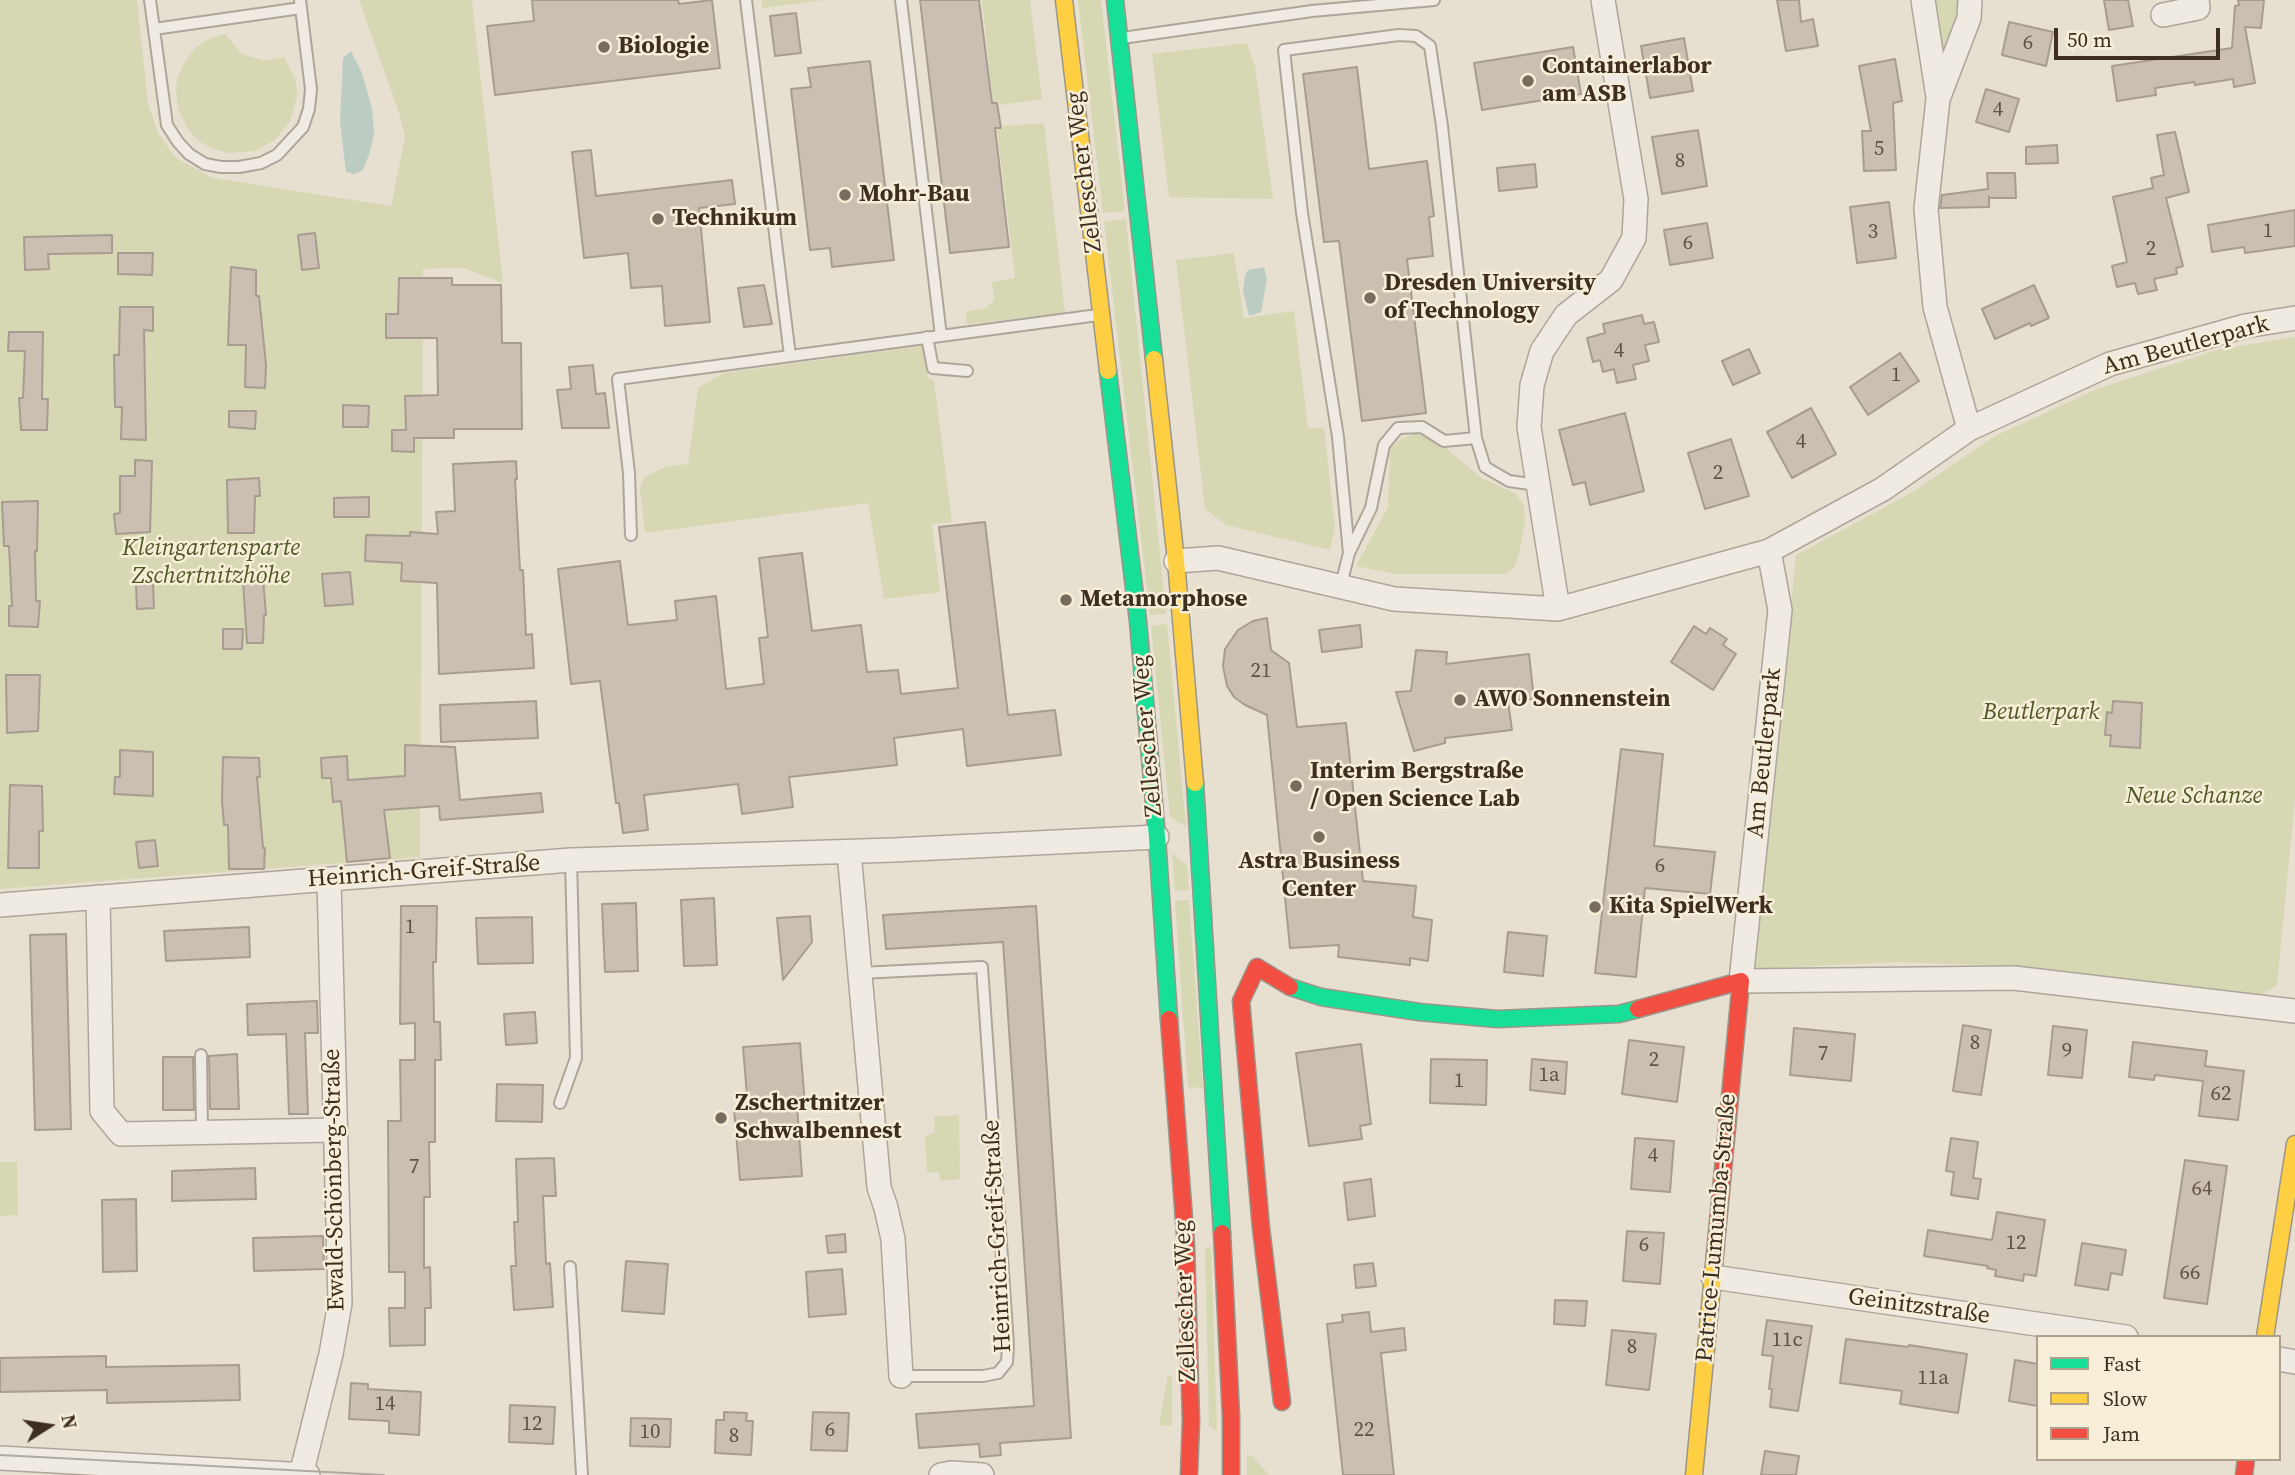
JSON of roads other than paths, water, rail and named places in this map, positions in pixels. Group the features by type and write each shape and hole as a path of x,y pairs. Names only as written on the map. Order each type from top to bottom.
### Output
{"main road":[{"name":"Zellescher Weg","path":"1064,0 1138,621 1157,837 1186,1246 1191,1421 1189,1475"},
{"name":"Zellescher Weg","path":"1118,0 1119,38 1176,561 1196,799 1213,1065 1231,1416 1231,1475"},
{"path":"1282,1402 1260,1217 1241,1001 1257,967 1286,986 1321,997 1419,1012 1497,1019 1619,1014 1741,981"},
{"name":"Patrice-Lumumba-Straße","path":"1694,1475 1741,981"},
{"path":"2265,1335 2295,1143"}],"street":[{"path":"1558,609 1529,427 1532,385 1542,351 1566,315 1611,280 1634,238 1636,199 1603,0"},
{"path":"1923,0 1938,99"},
{"path":"1969,429 1935,307 1926,209 1938,99 1969,18 1970,0"},
{"path":"2163,15 2198,8 2197,0"},
{"name":"Am Beutlerpark","path":"1741,981 1780,610 1769,551 1883,489 1969,429 2109,363 2245,326 2295,317"},
{"path":"1176,561 1219,558 1394,598 1558,609 1769,551"},
{"name":"Heinrich-Greif-Straße","path":"0,905 571,860 849,852 1157,837"},
{"name":"Heinrich-Greif-Straße","path":"849,852 879,1187 887,1208 893,1239 901,1376"},
{"name":"Ewald-Schönberg-Straße","path":"302,1475 331,1354 340,1303 329,881"},
{"path":"98,897 102,1111 121,1134 335,1130"},
{"path":"1741,981 2014,978 2295,1011"},
{"name":"Geinitzstraße","path":"1713,1277 2112,1335"},
{"path":"0,1458 308,1475"},
{"path":"941,1475 982,1475"}],"lane":[{"path":"150,0 167,125 177,142 189,154 205,164 221,167 261,163 277,155 303,127 309,109 311,89 300,4 154,29"},
{"path":"746,0 790,356"},
{"path":"901,0 940,336"},
{"path":"1119,38 1312,11 1434,0"},
{"path":"1349,553 1338,437 1302,213 1284,50 1399,35 1416,36 1430,46 1442,125 1476,438 1485,467 1509,481 1536,479"},
{"path":"631,536 629,472 618,379 1101,314"},
{"path":"927,337 933,368 967,371"},
{"path":"1341,585 1349,553 1371,508 1384,445 1398,428 1422,426 1444,441 1476,438"},
{"path":"560,1102 576,1058 571,860"},
{"name":"Heinrich-Greif-Straße","path":"860,973 982,967 1007,1362 998,1373 984,1376 901,1376"},
{"path":"201,1055 202,1133"},
{"path":"569,1267 582,1475"}],"tram line":[{"path":"0,1455 384,1475"}],"place":[{"name":"Biologie","path":"604,47"},
{"name":"Containerlabor am ASB","path":"1528,81"},
{"name":"Mohr-Bau","path":"845,195"},
{"name":"Technikum","path":"658,219"},
{"name":"Dresden University of Technology","path":"1370,298"},
{"name":"Metamorphose","path":"1066,600"},
{"name":"AWO Sonnenstein","path":"1460,700"},
{"name":"Interim Bergstraße / Open Science Lab","path":"1296,786"},
{"name":"Astra Business Center","path":"1319,837"},
{"name":"Kita SpielWerk","path":"1595,907"},
{"name":"Zschertnitzer Schwalbennest","path":"721,1118"}],"park label":[{"name":"Kleingartensparte Zschertnitzhöhe","path":"211,563"},
{"name":"Beutlerpark","path":"2041,713"},
{"name":"Neue Schanze","path":"2194,797"}]}
